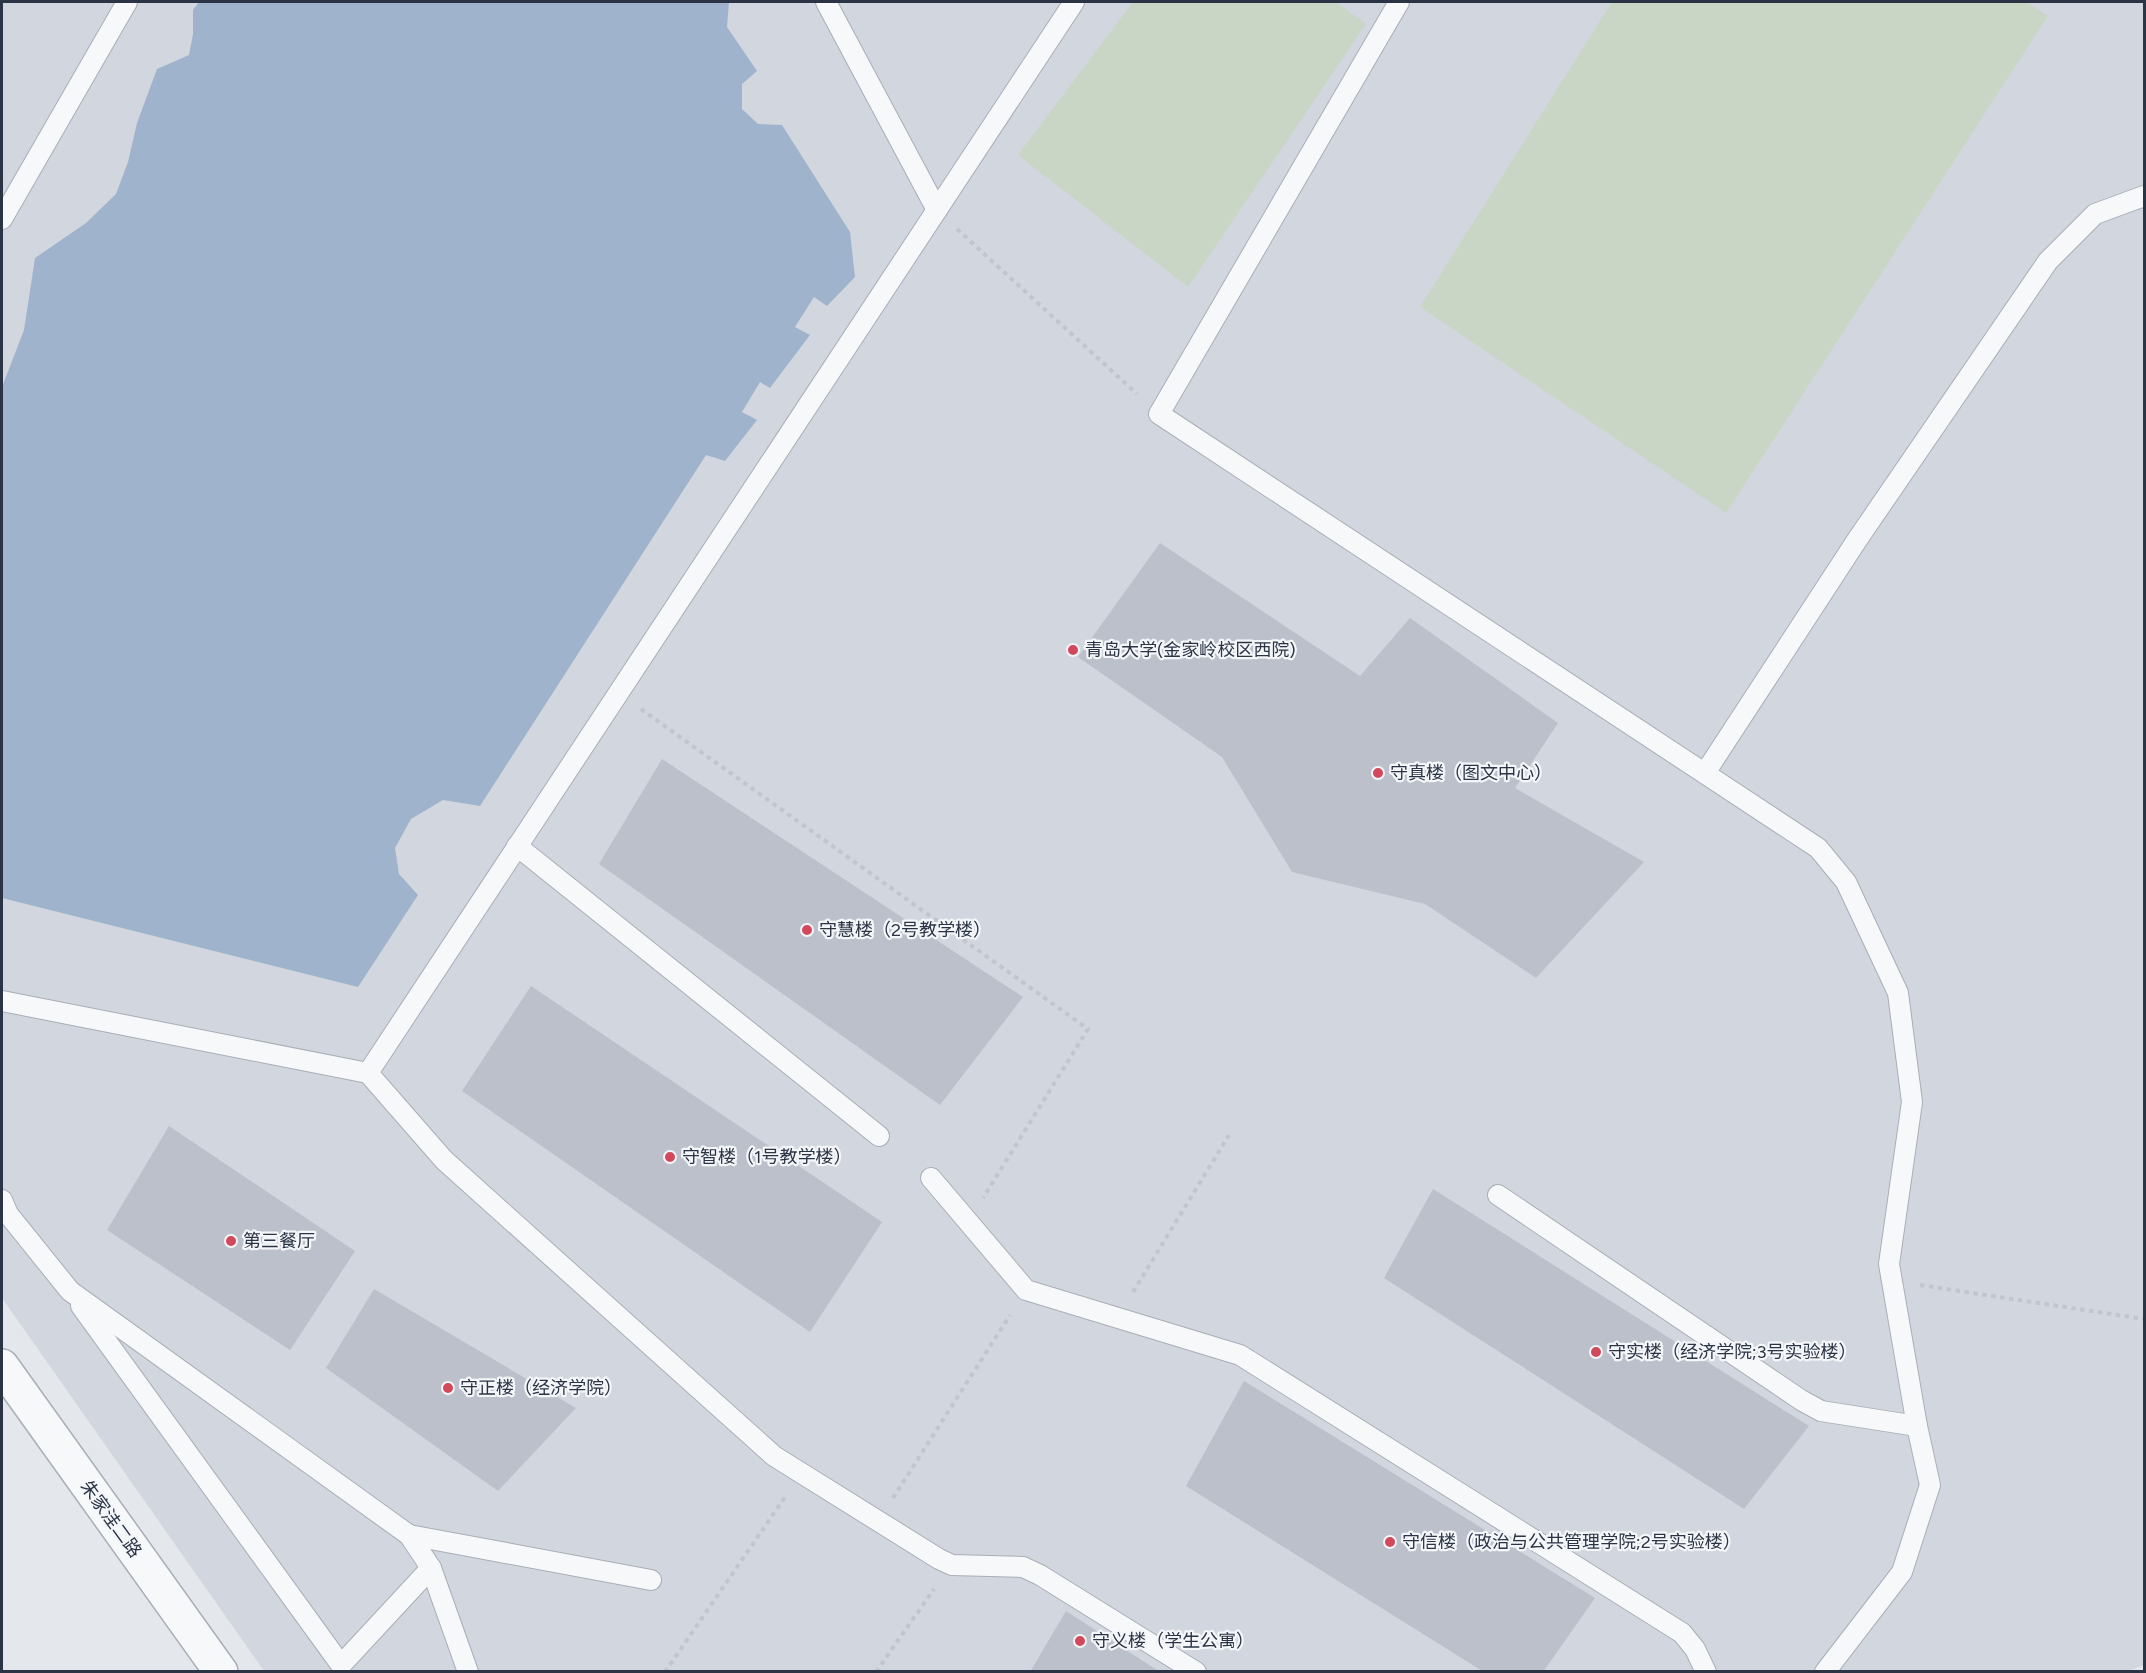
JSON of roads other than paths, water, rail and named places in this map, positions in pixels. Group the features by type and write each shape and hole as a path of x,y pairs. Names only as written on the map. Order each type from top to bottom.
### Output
{"street":[{"name":"朱家洼二路","path":"2,1366 220,1671"}],"lane":[{"path":"2,219 127,2"},
{"path":"826,2 937,210"},
{"path":"368,1073 1074,2"},
{"path":"1399,2 1159,414 1818,848 1846,882 1898,993 1911,1102 1889,1264 1917,1426 1930,1485 1902,1572 1825,1671"},
{"path":"1705,773 1857,540 2048,261 2095,214 2145,196"},
{"path":"517,846 879,1136"},
{"path":"2,1001 368,1073 444,1160 774,1456 939,1559 952,1565 1023,1567 1040,1575 1196,1671"},
{"path":"931,1178 1026,1290 1240,1355 1682,1633 1695,1649 1706,1671"},
{"path":"1498,1195 1821,1411 1917,1426"},
{"path":"2,1200 8,1214 70,1291 340,1665 431,1568"},
{"path":"70,1291 409,1535 431,1568 468,1671"},
{"path":"409,1535 651,1580"}],"water":[{"path":"199,2 729,2 727,27 757,71 742,84 742,109 758,124 782,125 850,232 855,277 827,306 814,297 795,327 810,335 770,388 760,382 742,412 757,420 725,461 706,455 480,806 443,800 411,819 395,848 399,874 418,895 358,987 2,898 2,387 24,330 35,258 86,223 116,194 128,162 137,123 157,69 189,55 193,34 193,10"}],"place":[{"name":"青岛大学(金家岭校区西院)","path":"1073,650"},
{"name":"守真楼（图文中心）","path":"1378,773"},
{"name":"守慧楼（2号教学楼）","path":"807,930"},
{"name":"守智楼（1号教学楼）","path":"670,1157"},
{"name":"第三餐厅","path":"231,1241"},
{"name":"守实楼（经济学院;3号实验楼）","path":"1596,1352"},
{"name":"守正楼（经济学院）","path":"448,1388"},
{"name":"守信楼（政治与公共管理学院;2号实验楼）","path":"1390,1542"},
{"name":"守义楼（学生公寓）","path":"1080,1641"}]}
